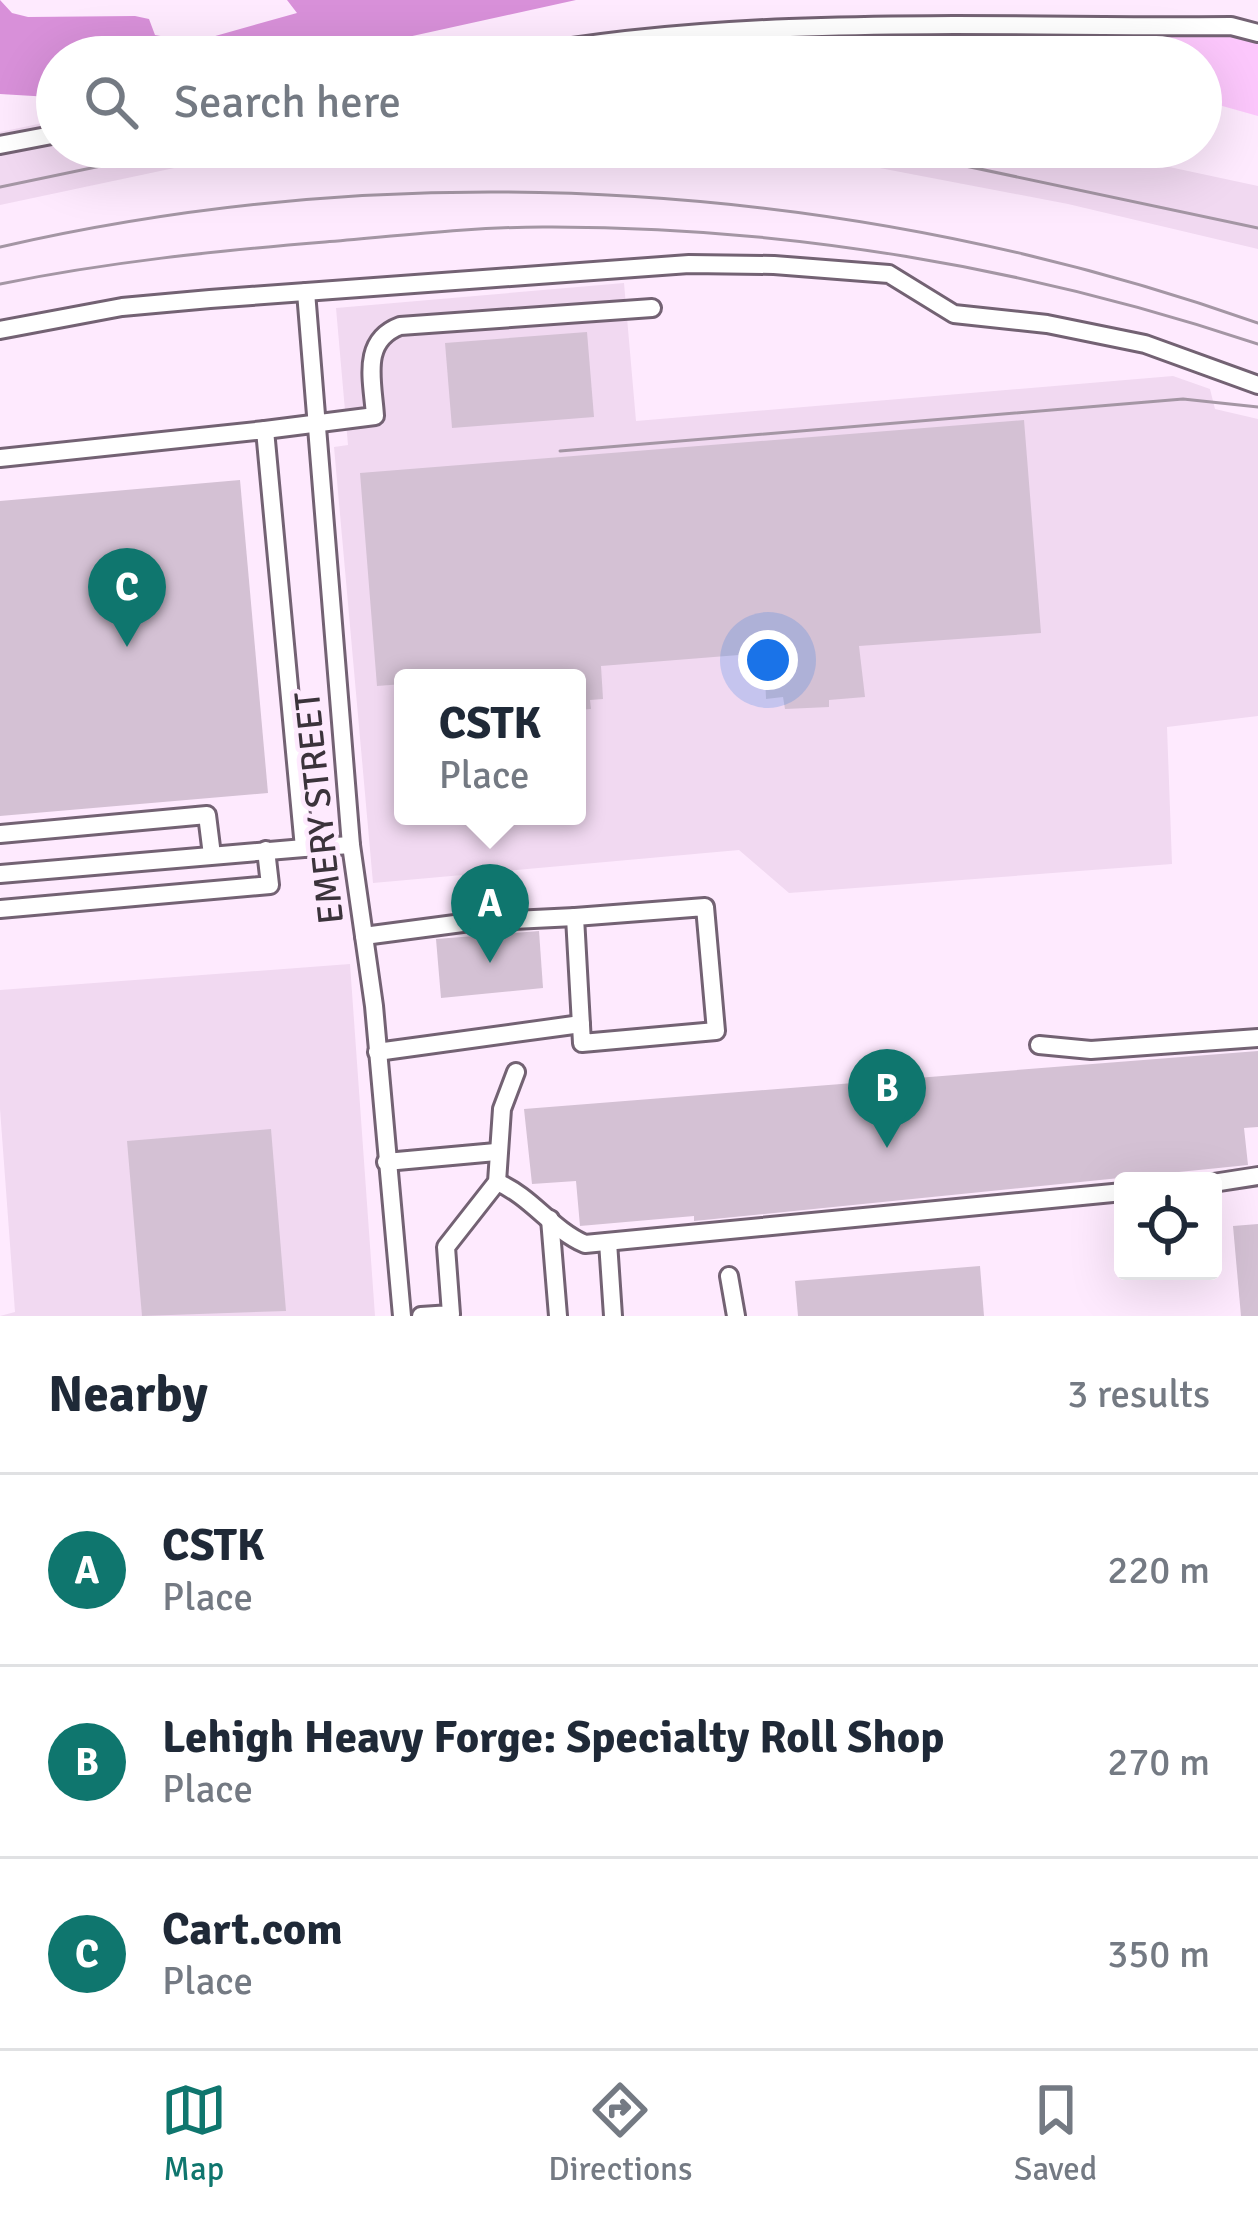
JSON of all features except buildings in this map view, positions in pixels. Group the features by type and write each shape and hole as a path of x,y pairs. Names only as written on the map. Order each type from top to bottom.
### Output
{"street":[{"path":"657,36 808,29 1231,26 1258,33"},
{"path":"0,146 36,138"},
{"path":"0,330 122,307 689,264 889,274 954,314 1047,324 1145,344 1258,385"},
{"name":"EMERY STREET","path":"306,292 351,845 402,1315"},
{"path":"0,458 375,416 372,350 387,330 652,308"},
{"path":"265,430 304,848"},
{"path":"0,834 207,815 212,855"},
{"path":"0,874 351,845"},
{"path":"0,909 270,886 266,850"},
{"path":"364,936 470,922 705,908 716,1031 582,1043 575,917"},
{"path":"377,1052 581,1024"},
{"path":"1039,1045 1091,1050 1258,1038"},
{"path":"421,1316 451,1314 446,1246 497,1182 496,1152 516,1072"},
{"path":"386,1162 496,1152"},
{"path":"1222,1182 1258,1176"},
{"path":"497,1182 526,1195 585,1244 1114,1193"},
{"path":"550,1219 558,1316"},
{"path":"608,1242 613,1316"},
{"path":"729,1276 736,1316"},
{"path":"378,1316 402,1315"}],"shaded area":[{"path":"0,0 12,13 28,17 149,19 155,35 161,36 36,36 36,96 0,94"},
{"path":"287,0 576,0 412,36 215,36 297,13"},
{"path":"1091,33 1201,36 1093,36"},
{"path":"1222,37 1258,44 1258,116 1222,106"},
{"path":"36,124 36,168 174,168 0,205 0,132"},
{"path":"880,168 1174,168 1258,186 1258,249 1068,204"},
{"path":"624,283 636,421 1173,376 1210,389 1215,409 1258,419 1258,716 1167,727 1172,864 789,893 739,850 373,883 334,447 348,445 336,308"},
{"path":"350,964 375,1316 0,1316 15,1312 0,1109 0,990"}],"railway":[{"path":"0,187 91,168"},
{"path":"975,168 1258,228"},
{"path":"0,247 157,217 315,199 475,192 635,196 794,212 951,238 1106,275 1258,323"},
{"path":"0,284 243,249 516,227 634,229 815,243 905,256 1083,293 1258,344"},
{"path":"560,451 1183,399 1258,407"}],"place":[{"name":"Cart.com","path":"127,647"},
{"name":"CSTK","path":"490,963"},
{"name":"Lehigh Heavy Forge: Specialty Roll Shop","path":"887,1148"}]}
